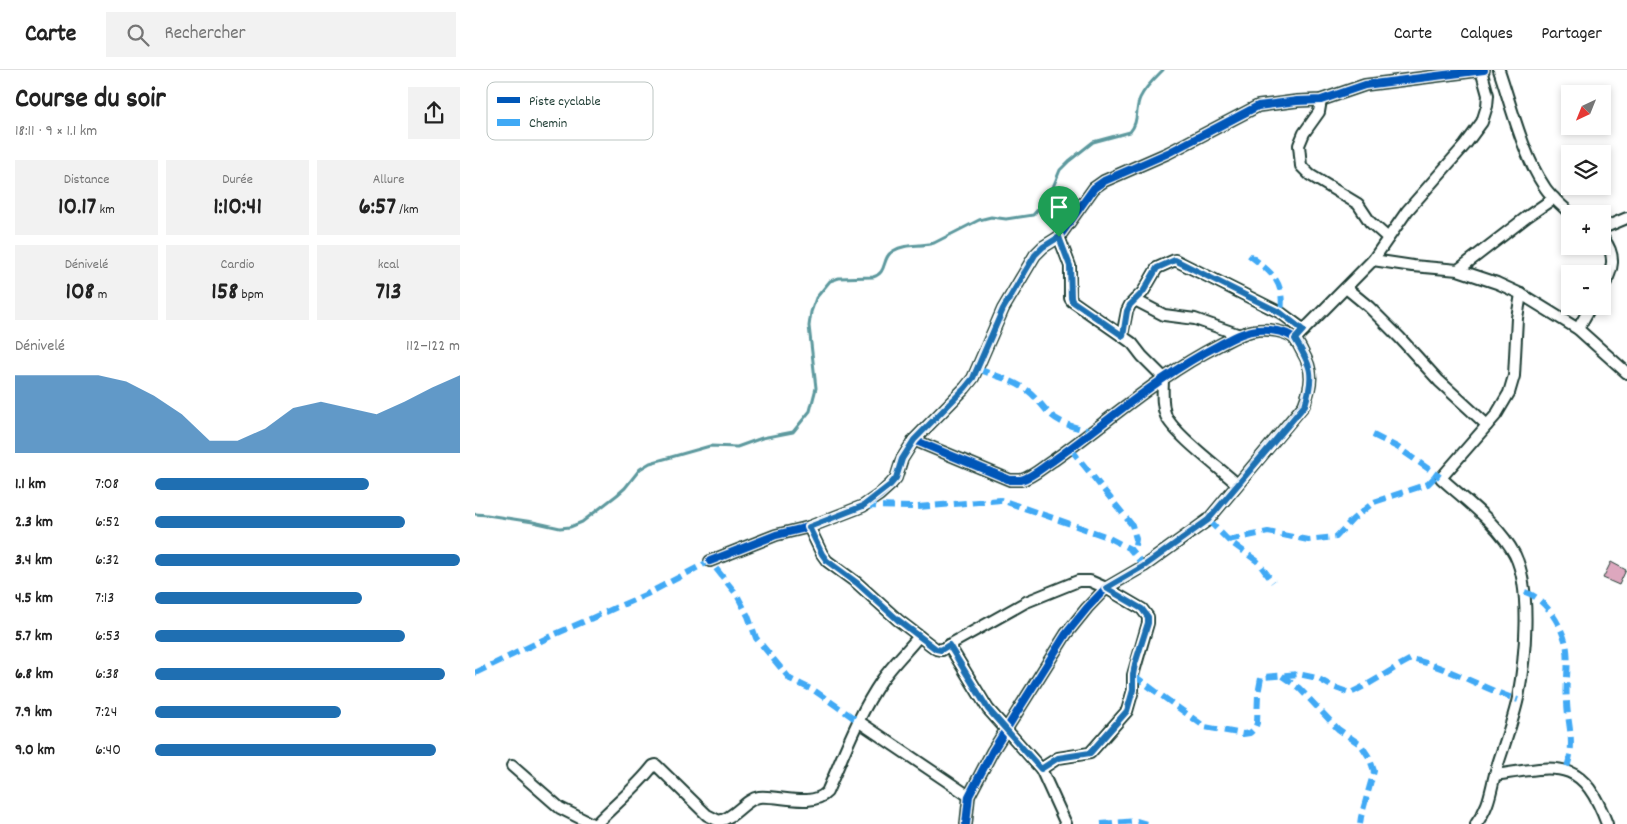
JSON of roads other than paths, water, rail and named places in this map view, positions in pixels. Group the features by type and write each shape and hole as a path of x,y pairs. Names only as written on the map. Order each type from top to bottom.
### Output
{"street":[{"path":"710,561 776,535 809,527 863,506 890,485 896,478 902,459 914,440 965,388 977,369 1003,309 1035,255 1043,247 1059,237 1094,188 1104,181 1168,153 1259,106 1321,100 1365,85 1483,70 1487,106 1481,122 1465,145 1407,211 1373,260 1295,339"},
{"path":"1499,70 1533,167 1545,188 1561,205"},
{"path":"1321,100 1319,112 1304,133 1299,145 1301,166 1310,175 1359,204 1370,222 1388,238"},
{"path":"1458,270 1554,198"},
{"path":"1611,225 1627,218"},
{"path":"1059,237 1070,266 1072,301 1132,343 1163,377 1163,404 1167,417 1175,429 1237,484"},
{"path":"1611,252 1613,266 1611,270"},
{"path":"1123,336 1127,311 1143,292 1157,268 1175,260 1281,313 1303,330"},
{"path":"1373,260 1458,270 1474,274 1521,294 1578,329 1627,373"},
{"path":"1346,288 1369,307 1439,381 1487,425"},
{"path":"1476,824 1487,806 1491,794 1517,700 1521,673 1525,606 1521,569 1514,553 1495,527 1441,478 1496,414 1509,393 1513,376 1517,318 1521,294"},
{"path":"1135,300 1164,315 1195,319 1240,335"},
{"path":"1578,329 1586,315"},
{"path":"914,440 1010,480 1022,480 1088,436 1163,377 1240,335 1257,330 1270,330 1288,334 1295,339 1307,360 1311,376 1305,405 1208,520 1144,566 1106,588 1066,634 1006,729 969,796 966,824"},
{"path":"809,527 827,561 857,583 898,620 936,649 941,650 1026,602 1078,581 1090,581 1142,609 1148,617 1148,623 1134,669 1133,690 1127,711 1090,753 1058,758 1041,769"},
{"path":"597,824 655,765 711,822 724,820 757,798 816,800 823,797 827,792 858,721 881,681 919,636"},
{"path":"949,645 988,709 1041,769 1066,824"},
{"path":"858,721 969,796"},
{"path":"512,766 560,808 592,824"},
{"path":"1495,775 1552,768 1566,770 1580,778 1587,785 1607,824"}],"waterway":[{"path":"475,514 533,522 560,528 570,527 582,522 617,495 640,469 650,463 710,446 737,447 762,438 793,432 810,411 816,388 809,326 816,298 830,281 839,278 873,277 878,275 883,269 887,257 893,251 908,246 934,243 979,220 991,217 1006,219 1033,215 1049,197 1060,170 1069,161 1093,142 1130,132 1135,124 1142,94 1163,70"}]}
